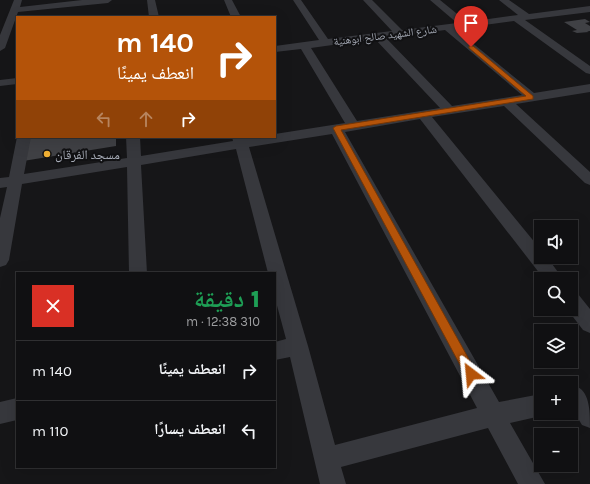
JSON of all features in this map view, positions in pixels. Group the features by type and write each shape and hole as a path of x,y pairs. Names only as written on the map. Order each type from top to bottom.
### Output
{"street":[{"path":"0,48 4,28 18,0"},
{"path":"13,10 86,6 108,0"},
{"path":"151,0 154,16"},
{"path":"228,0 236,16"},
{"path":"297,0 326,43"},
{"path":"367,0 399,33"},
{"path":"434,0 465,25"},
{"path":"503,0 522,18 590,71"},
{"path":"572,3 588,11"},
{"name":"شارع الشهيد صالح ابوهنية","path":"276,49 588,11"},
{"path":"447,27 531,97"},
{"path":"378,36 448,111"},
{"path":"305,46 493,415 532,484"},
{"path":"0,83 16,81"},
{"path":"276,136 345,127 531,97 588,90"},
{"path":"506,101 590,180"},
{"path":"423,115 548,272"},
{"path":"0,260 8,182 24,138"},
{"path":"133,138 138,272"},
{"path":"8,182 134,161 256,138"},
{"path":"240,140 298,346 333,484"},
{"path":"578,309 590,324"},
{"path":"276,351 298,346"},
{"path":"580,397 590,417"},
{"path":"326,459 493,415 534,406"},
{"path":"0,413 16,409"}],"building":[{"path":"585,19 590,22 585,23 590,26 590,31 587,31 589,32 577,33 572,31 577,30 564,22"},
{"name":"مسجد الفرقان","path":"28,138 116,138 116,146 23,161"}],"place":[{"name":"مسجد الفرقان","path":"47,154"}],"route":[{"path":"471,47 531,97 336,128 471,374"}]}
